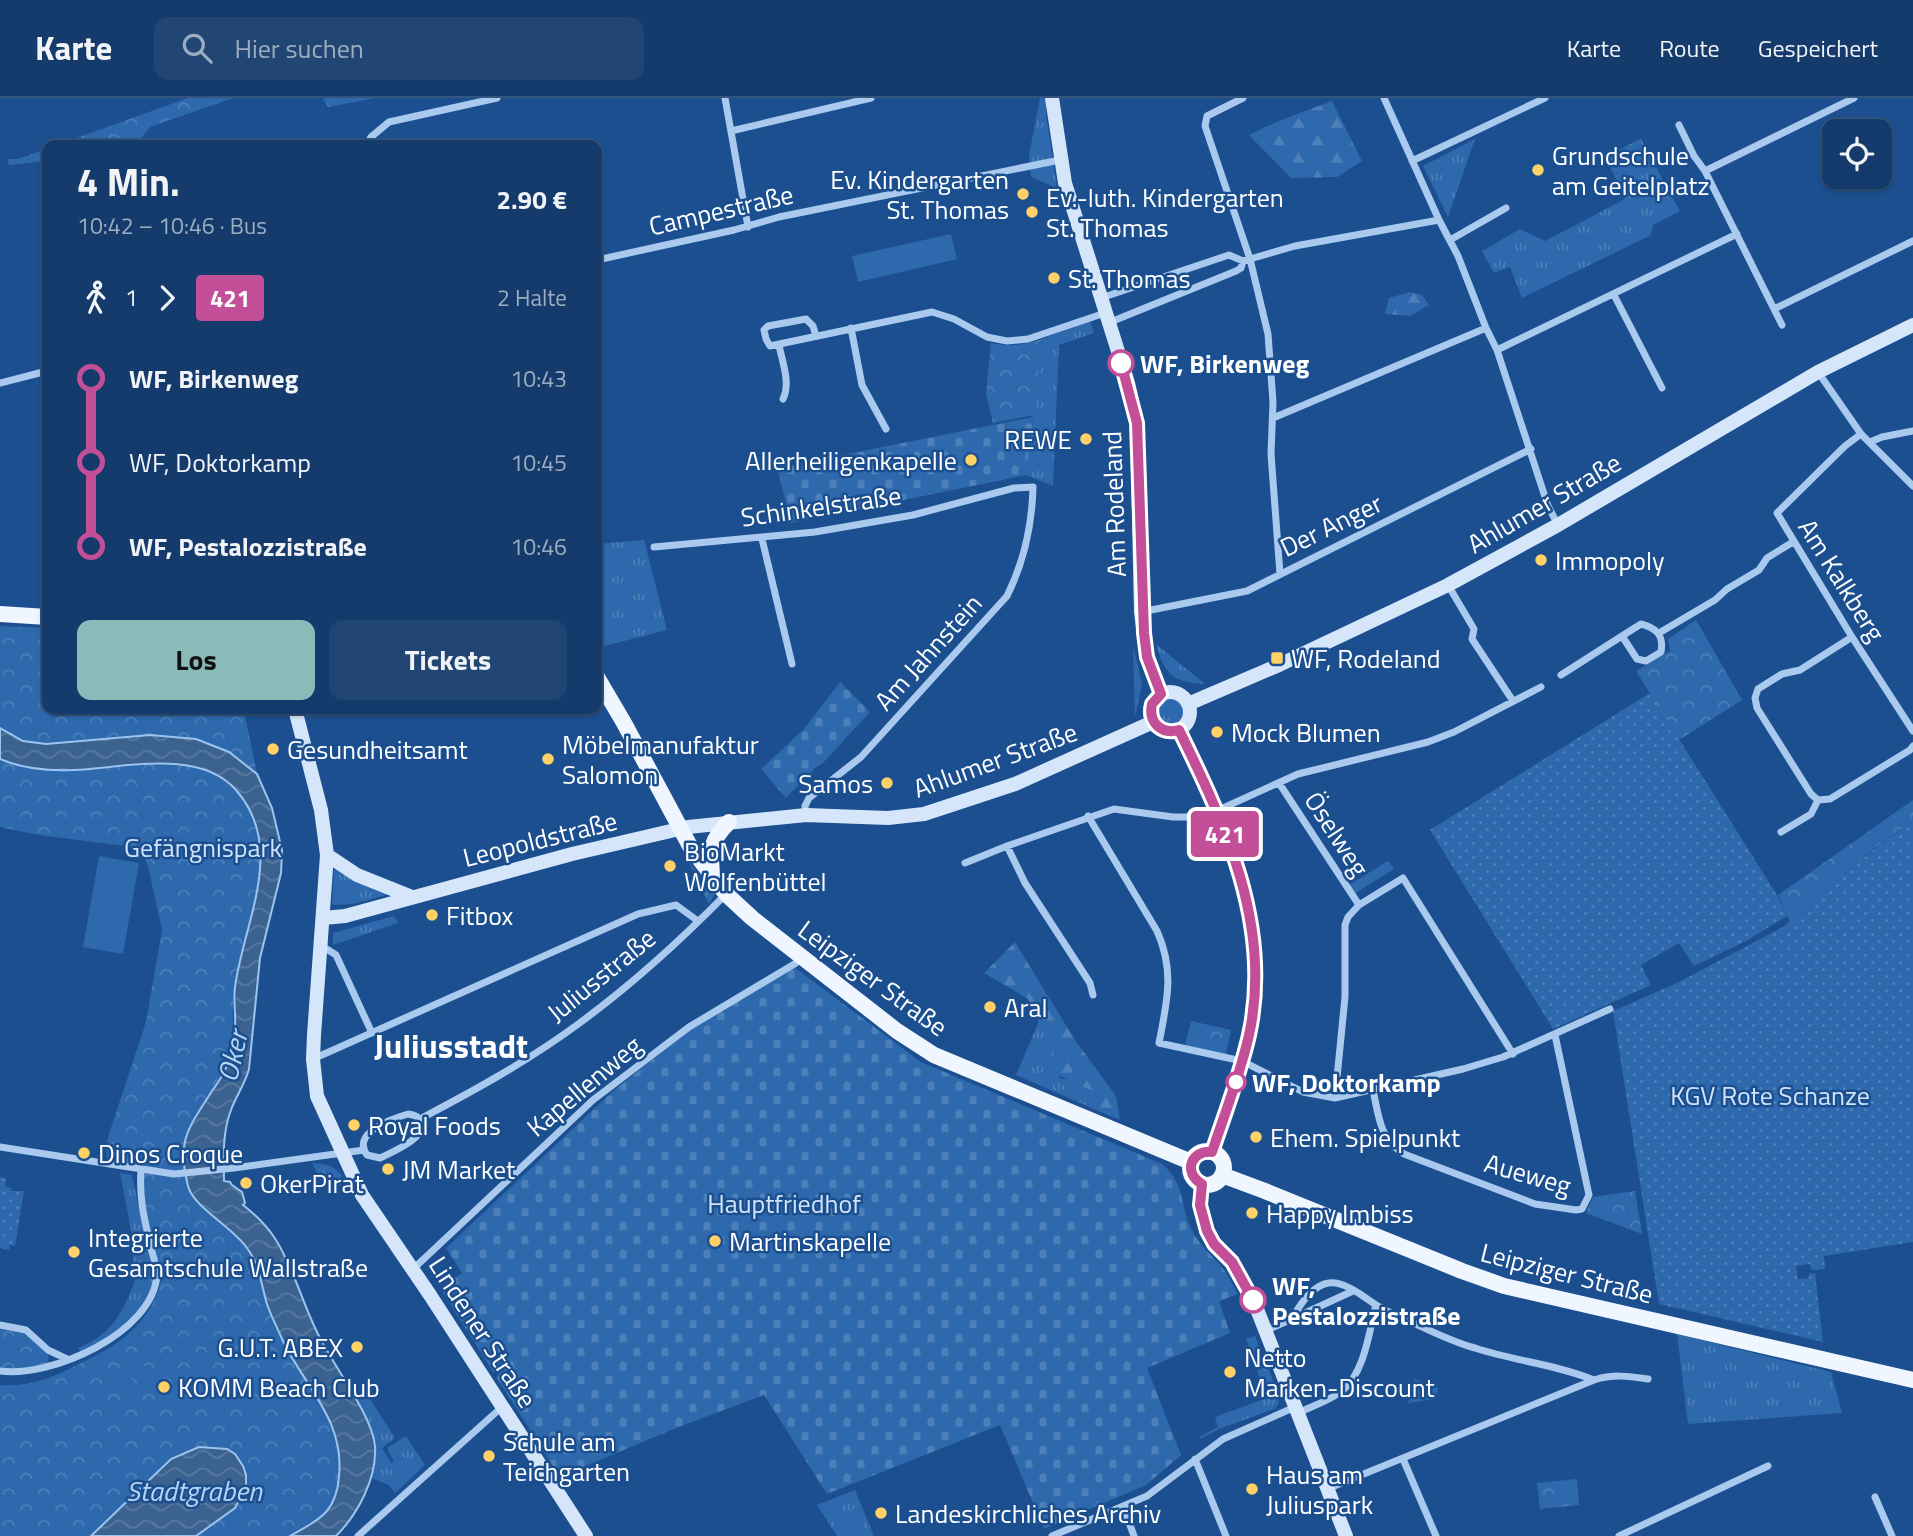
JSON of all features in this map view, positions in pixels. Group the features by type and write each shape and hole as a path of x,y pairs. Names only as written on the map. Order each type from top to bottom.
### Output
{"main road":[{"name":"Am Rodeland","path":"1052,98 1060,160 1128,383 1137,423 1142,612 1147,657 1161,694"},
{"name":"Ahlumer Straße","path":"1188,704 1291,660 1448,585 1558,525 1818,372 1913,325"},
{"path":"0,614 42,617"},
{"name":"Leipziger Straße","path":"602,686 680,829 712,878 752,918 897,1031 934,1055 1191,1162"},
{"path":"1161,694 1177,694 1188,704 1188,721 1179,730 1164,731 1153,722 1151,709 1154,700 1161,694"},
{"name":"Lindener Straße","path":"296,714 321,810 327,855 313,1059 317,1096 362,1195 586,1536"},
{"name":"Ahlumer Straße","path":"680,829 806,815 888,818 935,812 1015,784 1153,722"},
{"path":"1179,730 1236,860 1251,919 1255,986 1249,1033 1212,1152"},
{"path":"712,878 712,845 715,837 729,822"},
{"name":"Leopoldstraße","path":"324,918 345,916 559,858 680,829"},
{"path":"327,855 357,874 412,897"},
{"path":"1212,1152 1222,1161 1222,1175 1214,1183 1202,1184 1193,1177 1191,1162 1199,1153 1212,1152"},
{"name":"Leipziger Straße","path":"1222,1175 1504,1286 1913,1380"},
{"path":"1202,1184 1200,1205 1207,1231 1214,1244 1232,1262 1250,1294 1346,1536"}],"street":[{"path":"368,140 389,122 497,98"},
{"path":"725,98 748,227"},
{"path":"731,131 871,98"},
{"path":"1243,98 1207,116 1205,126 1268,334 1273,418 1271,454 1280,574"},
{"path":"1384,98 1468,278 1497,351 1548,506 1558,525"},
{"path":"1412,161 1545,98"},
{"path":"1705,171 1848,99"},
{"path":"1679,125 1782,325"},
{"name":"Campestraße","path":"602,259 779,218 1060,160"},
{"path":"1450,240 1506,208"},
{"path":"1100,298 1229,255 1246,260 1295,246 1439,220"},
{"path":"1497,351 1737,234"},
{"path":"1774,309 1913,241"},
{"path":"816,336 813,326 806,319 768,326 764,330 770,346 932,312 954,318 987,337 1007,341 1028,339 1106,318 1236,271 1246,260"},
{"path":"1615,295 1662,388"},
{"path":"1273,418 1486,327"},
{"path":"851,328 862,385 886,429"},
{"path":"779,345 786,379 786,394 783,399"},
{"path":"0,383 42,372"},
{"path":"1818,372 1861,434 1913,486"},
{"path":"1870,442 1913,431"},
{"name":"Am Kalkberg","path":"1861,434 1845,446 1777,513 1913,731"},
{"name":"Der Anger","path":"1142,612 1247,591 1531,449"},
{"name":"Schinkelstraße","path":"654,548 762,539 863,524 1014,488 1033,487"},
{"name":"Am Jahnstein","path":"806,815 805,806 809,798 861,757 1007,596 1020,569 1028,535 1033,487"},
{"path":"762,539 792,664"},
{"path":"1660,633 1759,570 1767,558 1793,542"},
{"path":"1448,585 1474,629 1472,639 1513,701"},
{"path":"1561,676 1622,636 1642,624 1660,633 1661,652 1646,661 1637,659 1622,636"},
{"path":"1852,637 1800,670 1783,674 1758,689 1755,698 1757,708 1811,794 1818,800 1830,799 1913,746"},
{"path":"1279,783 1298,775 1454,733 1541,687"},
{"name":"Öselweg","path":"965,863 1088,816 1114,809 1191,818 1216,812 1279,783 1359,905 1345,925 1345,996 1335,1098"},
{"path":"1780,832 1811,814 1818,800"},
{"path":"1088,816 1164,946 1169,977 1159,1043 1242,1061 1303,1091 1335,1098 1463,1069 1513,1054 1610,1009"},
{"path":"1007,846 1026,883 1090,983 1093,995"},
{"path":"1359,905 1403,878 1513,1054"},
{"name":"Juliusstraße","path":"420,1119 517,1065 580,1024 609,1001 726,894"},
{"path":"313,1059 638,914 668,905 682,907 698,921"},
{"path":"322,946 337,955 372,1033"},
{"name":"Kapellenweg","path":"412,1270 593,1100 689,1027 796,962 801,956"},
{"name":"Aueweg","path":"1373,1090 1383,1134 1392,1146 1404,1154 1535,1204 1582,1209 1589,1195 1555,1035"},
{"path":"408,1114 420,1119 422,1129 417,1138 380,1158 371,1157 364,1150 363,1140 368,1132 408,1114"},
{"path":"0,1147 174,1174 364,1150"},
{"path":"0,1371 25,1372 49,1366 106,1342 126,1329 151,1298 157,1272 139,1195 141,1170"},
{"path":"1292,1319 1298,1306 1317,1287 1336,1283 1474,1348 1572,1371 1594,1380"},
{"path":"1265,1331 1353,1291"},
{"path":"1052,1536 1157,1490 1223,1439 1334,1396 1349,1383 1361,1362 1376,1304"},
{"path":"0,1325 26,1330 48,1350 67,1359"},
{"path":"1328,1489 1594,1380 1622,1375 1648,1379"},
{"path":"358,1536 502,1406"},
{"path":"1195,1459 1226,1536"},
{"path":"1404,1459 1436,1536"},
{"path":"1619,1536 1768,1466"},
{"path":"1875,1497 1892,1536"},
{"path":"1123,1506 1134,1536"}],"green space":[{"path":"188,98 233,98 150,127 139,140 71,140"},
{"path":"323,98 375,98 328,107"},
{"path":"1040,98 1046,98 1057,188 1031,177 1029,155"},
{"path":"1332,101 1362,161 1337,177 1291,178 1249,135 1276,122"},
{"path":"1475,139 1448,217 1423,166"},
{"path":"1641,139 1680,211 1653,225 1651,235 1522,298 1510,267 1494,273 1482,251 1520,229 1545,241 1625,199 1614,175 1631,169 1640,149 1638,140"},
{"path":"1638,140 1641,149 1631,169 1614,175 1605,157"},
{"path":"42,151 42,162 9,165 7,159 18,159"},
{"path":"951,234 957,259 858,282 852,256"},
{"path":"1410,292 1422,295 1429,305 1410,316 1385,314 1389,298"},
{"path":"1090,321 1094,333 1059,345 1053,486 1026,475 1042,339"},
{"path":"1042,339 1034,415 993,423 986,394 991,343 1017,345"},
{"path":"1033,417 1026,475 791,523 777,468"},
{"path":"644,540 667,630 602,647 602,544"},
{"path":"1696,620 1742,700 1679,740 1636,671 1670,651 1668,639"},
{"path":"0,626 42,628 42,714 245,714 257,774 229,752 150,735 46,744 23,741 0,728"},
{"path":"1156,644 1205,684 1177,679 1171,675"},
{"path":"1133,646 1142,684 1135,717"},
{"path":"840,682 870,712 786,798 761,769 804,729"},
{"path":"1650,693 1777,895 1787,916 1746,941 1694,966 1679,943 1641,965 1651,985 1553,1029 1430,830"},
{"path":"1170,698 1180,702 1184,712 1180,722 1170,726 1160,722 1156,712 1160,702"},
{"name":"Gefängnispark","path":"0,759 21,766 64,770 152,765 201,767 219,775 234,789 250,811 260,832 261,867 235,981 232,1042 223,1073 203,1207 246,1245 256,1261 268,1306 284,1343 326,1414 340,1446 339,1475 333,1501 326,1512 290,1536 0,1536 0,1385 21,1385 49,1378 118,1342 130,1333 149,1310 161,1281 139,1195 141,1170 108,1164 106,1147 146,1022 162,930 148,866 143,855 133,847 39,835 0,827"},
{"path":"1913,800 1913,821 1878,845 1790,922 1778,895"},
{"name":"KGV Rote Schanze","path":"1913,821 1913,1242 1824,1256 1825,1269 1811,1270 1810,1264 1796,1266 1798,1279 1809,1278 1809,1274 1815,1273 1823,1342 1659,1304 1613,1011 1677,983 1783,927 1879,845"},
{"path":"99,856 139,863 123,954 83,947"},
{"path":"688,861 715,894 709,904"},
{"path":"1388,861 1394,869 1354,894 1349,885"},
{"path":"339,863 398,892 353,904 332,905 334,871"},
{"path":"394,916 398,923 333,945 333,933"},
{"path":"1015,942 1075,1040 1116,1096 1120,1120 1096,1110 1098,1094 1066,1079 1050,1067 1052,1050 1028,999 984,973"},
{"name":"Hauptfriedhof","path":"794,967 921,1062 1162,1164 1170,1172 1179,1188 1193,1232 1226,1273 1238,1294 1219,1301 1230,1333 1147,1368 1181,1455 1146,1485 1044,1529 1000,1425 827,1494 764,1395 671,1430 560,1477 497,1378 499,1373 493,1372 440,1288 462,1273 446,1248 613,1091 690,1030"},
{"path":"1039,1021 1053,1050 1060,1078 1078,1082 1098,1094 1096,1110 1016,1075"},
{"path":"1191,1021 1231,1030 1225,1058 1184,1049"},
{"path":"312,1163 332,1167 346,1182 336,1188 325,1188"},
{"path":"120,1173 132,1175 148,1251 152,1250 156,1285 126,1329 82,1354 78,1348 102,1334 118,1317 139,1271 132,1269 134,1245"},
{"path":"0,1177 6,1179 5,1187 11,1188 11,1191 24,1191 15,1246 10,1245 9,1250 0,1248"},
{"path":"1635,1191 1642,1234 1586,1213 1593,1197"},
{"path":"0,1325 26,1330 48,1350 49,1366 0,1371"},
{"path":"1677,1334 1831,1372 1842,1413 1688,1424"},
{"path":"1255,1336 1279,1395 1278,1405 1200,1439 1199,1437 1218,1427 1215,1417 1267,1398 1246,1339"},
{"path":"138,1356 152,1376 139,1385 125,1366"},
{"path":"123,1367 137,1386 124,1396 110,1377"},
{"path":"1414,1379 1439,1388 1435,1399 1408,1403"},
{"path":"365,1391 395,1438 382,1448 391,1463 394,1462 387,1448 406,1436 425,1465 395,1493 389,1485 371,1478 374,1446 366,1417 356,1397"},
{"path":"1577,1479 1579,1505 1540,1509 1537,1483"},
{"path":"855,1490 874,1536 837,1536 817,1505"}],"water":[{"name":"Oker","path":"0,728 23,741 46,744 150,735 196,739 229,752 257,774 272,808 282,850 281,873 260,958 249,1069 226,1127 224,1181 230,1182 242,1192 245,1203 243,1205 261,1221 276,1240 317,1332 359,1404 372,1433 375,1458 369,1483 359,1506 336,1536 290,1536 322,1516 334,1500 339,1476 336,1438 321,1404 282,1339 251,1254 241,1240 205,1210 191,1194 183,1157 191,1125 223,1074 232,1047 235,987 258,886 259,836 251,812 236,790 220,777 202,769 181,765 137,764 56,770 27,767 0,759"},
{"name":"Stadtgraben","path":"199,1447 227,1449 235,1454 243,1466 246,1486 235,1508 196,1536 91,1536 171,1459"}],"bus line":[{"name":"421","path":"1121,363 1137,423 1144,633 1147,657 1161,694 1152,704 1151,718 1156,726 1164,731 1179,730 1232,848 1250,911 1255,986 1249,1033 1236,1083 1212,1152 1196,1155 1191,1162 1191,1170 1193,1177 1202,1184 1200,1205 1207,1231 1214,1244 1232,1262 1253,1300"}],"place":[{"name":"Grundschule am Geitelplatz","path":"1538,170"},
{"name":"Ev. Kindergarten St. Thomas","path":"1023,194"},
{"name":"Ev.-luth. Kindergarten St. Thomas","path":"1032,212"},
{"name":"St. Thomas","path":"1054,278"},
{"name":"WF, Birkenweg","path":"1121,363"},
{"name":"REWE","path":"1086,439"},
{"name":"Allerheiligenkapelle","path":"971,460"},
{"name":"Immopoly","path":"1541,560"},
{"name":"WF, Rodeland","path":"1277,658"},
{"name":"Mock Blumen","path":"1217,732"},
{"name":"Gesundheitsamt","path":"273,749"},
{"name":"Möbelmanufaktur Salomon","path":"548,759"},
{"name":"Samos","path":"887,783"},
{"name":"BioMarkt Wolfenbüttel","path":"670,866"},
{"name":"Fitbox","path":"432,915"},
{"name":"Aral","path":"990,1007"},
{"name":"WF, Doktorkamp","path":"1236,1082"},
{"name":"Royal Foods","path":"354,1125"},
{"name":"Ehem. Spielpunkt","path":"1256,1137"},
{"name":"Dinos Croque","path":"84,1153"},
{"name":"JM Market","path":"388,1169"},
{"name":"OkerPirat","path":"246,1183"},
{"name":"Happy Imbiss","path":"1252,1213"},
{"name":"Martinskapelle","path":"715,1241"},
{"name":"Integrierte Gesamtschule Wallstraße","path":"74,1252"},
{"name":"WF, Pestalozzistraße","path":"1253,1300"},
{"name":"G.U.T. ABEX","path":"357,1347"},
{"name":"Netto Marken-Discount","path":"1230,1372"},
{"name":"KOMM Beach Club","path":"164,1387"},
{"name":"Schule am Teichgarten","path":"489,1456"},
{"name":"Haus am Juliuspark","path":"1252,1489"},
{"name":"Landeskirchliches Archiv","path":"881,1513"}],"district":[{"name":"Juliusstadt","path":"451,1046"}]}
